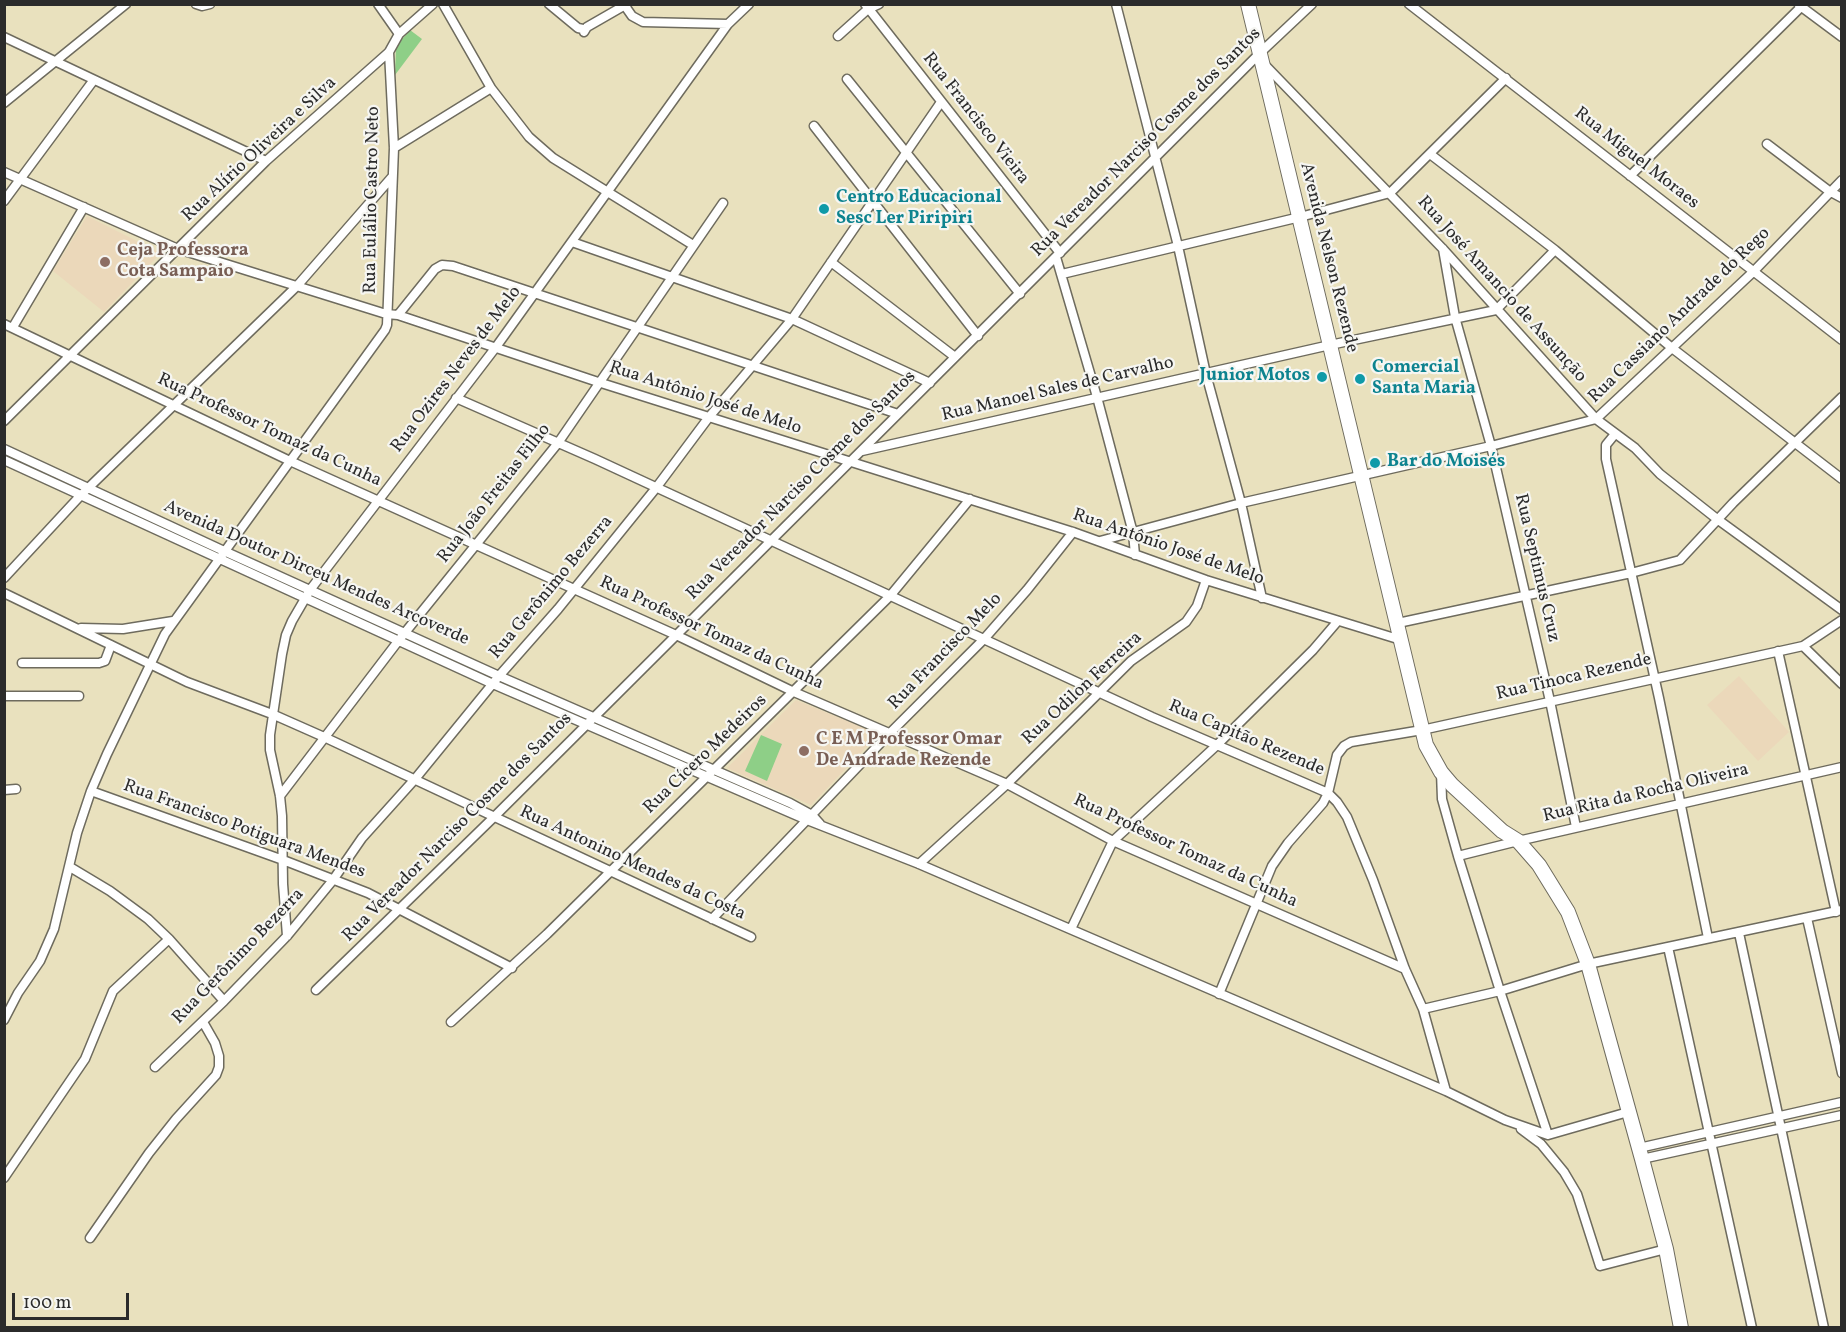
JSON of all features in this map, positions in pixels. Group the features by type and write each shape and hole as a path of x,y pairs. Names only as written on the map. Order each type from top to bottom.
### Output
{"main road":[{"name":"Avenida Nelson Rezende","path":"1248,4 1422,730 1431,754 1442,772 1502,831 1518,841 1539,865 1564,904 1588,964 1666,1249 1681,1328"}],"street":[{"path":"4,103 126,4"},
{"path":"196,4 202,6 210,4"},
{"path":"378,4 399,34"},
{"name":"Rua Alírio Oliveira e Silva","path":"4,421 266,161 389,52 399,34 433,4"},
{"path":"443,4 490,88 539,147 693,245"},
{"path":"549,4 584,32 587,27 626,5 632,16 644,22 728,24"},
{"name":"Rua Ozires Neves de Melo","path":"287,936 280,796 270,750 272,714 286,636 307,594 496,347 728,24 749,4"},
{"path":"838,36 866,7 879,4"},
{"path":"1116,4 1178,246 1206,374 1241,503 1262,598"},
{"name":"Rua Vereador Narciso Cosme dos Santos","path":"316,990 494,818 1155,159 1262,58 1312,4"},
{"name":"Rua Miguel Moraes","path":"1409,4 1842,340"},
{"path":"1630,176 1802,5 1842,37"},
{"name":"Rua Francisco Vieira","path":"866,7 1058,255 1132,533 1135,555"},
{"path":"5,37 93,81 266,161"},
{"name":"Rua Eulálio Castro Neto","path":"4,1020 18,993 40,961 54,929 77,833 91,791 106,754 173,621 382,335 387,325 394,148 389,52"},
{"name":"Rua José Amancio de Assunção","path":"1262,58 1442,248 1596,419 1635,448 1660,474 1717,519 1842,610"},
{"path":"1062,274 1390,193 1506,78"},
{"path":"847,79 1020,294"},
{"path":"4,201 93,81"},
{"path":"394,148 490,88"},
{"name":"Rua Gerônimo Bezerra","path":"155,1067 203,1022 287,936 333,880 362,838 416,779 574,589 656,488 709,417 792,319 941,102"},
{"path":"814,126 978,336"},
{"path":"1767,144 1829,192 1842,198"},
{"path":"1430,154 1555,250 1672,348 1842,479"},
{"name":"Rua Antônio José de Melo","path":"4,172 178,249 386,314 398,315 598,382 1073,532 1206,580 1401,640"},
{"path":"4,578 81,495 297,286 393,176"},
{"name":"Rua Cassiano Andrade do Rego","path":"1099,542 1241,503 1491,446 1596,419 1753,272 1842,180"},
{"name":"Rua João Freitas Filho","path":"280,796 399,640 558,443 723,203"},
{"path":"9,325 84,207"},
{"path":"572,242 792,319 930,383"},
{"name":"Rua Septimus Cruz","path":"1442,248 1455,317 1491,446 1550,701 1576,827"},
{"path":"1496,310 1555,250"},
{"path":"831,262 955,357"},
{"path":"398,315 430,273 439,266 453,266 898,414"},
{"name":"Rua Manoel Sales de Carvalho","path":"862,451 1455,317 1496,310"},
{"name":"Rua Professor Tomaz da Cunha","path":"9,325 290,461 676,635 794,692 1007,784 1113,841 1405,969"},
{"path":"1398,624 1524,594 1631,573 1680,560 1717,519 1842,397"},
{"name":"Rua Capitão Rezende","path":"456,398 771,540 1099,692 1328,793 1341,807 1374,882 1405,969 1423,1009 1446,1091"},
{"path":"1615,434 1606,443 1605,449 1655,677 1708,938"},
{"name":"Avenida Doutor Dirceu Mendes Arcoverde","path":"4,449 221,555"},
{"name":"Avenida Doutor Dirceu Mendes Arcoverde","path":"4,460 307,594 493,684 711,773"},
{"name":"Rua Cícero Medeiros","path":"451,1022 512,968 890,596 970,499"},
{"name":"Rua Francisco Melo","path":"712,919 891,732 984,639 1073,532"},
{"name":"Rua Odilon Ferreira","path":"919,864 1007,784 1099,692 1146,649 1186,622 1197,606 1206,580"},
{"name":"Rua Antonino Mendes da Costa","path":"4,593 187,682 272,714 324,737 751,937"},
{"name":"Avenida Doutor Dirceu Mendes Arcoverde","path":"307,594 406,632 595,717 810,818"},
{"path":"1842,620 1803,646 1842,684"},
{"path":"80,628 123,629 173,621"},
{"path":"1071,929 1113,841 1217,745 1313,650 1337,622"},
{"path":"22,663 99,663 106,658 111,645"},
{"name":"Rua Tinoca Rezende","path":"1328,793 1338,752 1351,742 1422,730 1803,646"},
{"path":"1423,1009 1500,991 1588,964 1839,911 1804,774 1778,651"},
{"path":"4,696 79,696"},
{"name":"Rua Rita da Rocha Oliveira","path":"1458,856 1842,767"},
{"path":"1442,772 1442,799 1458,856 1548,1135"},
{"path":"4,790 16,789"},
{"name":"Rua Francisco Potiguara Mendes","path":"91,791 333,880 400,909 512,968"},
{"path":"1218,994 1255,905 1279,856 1318,810 1328,793"},
{"path":"810,818 1446,1091 1513,1123 1548,1135 1628,1112"},
{"path":"69,867 127,902 170,939 224,1001"},
{"path":"1807,918 1842,1073"},
{"path":"1739,933 1824,1328"},
{"path":"4,1178 85,1059 113,991 170,939"},
{"path":"1668,947 1752,1328"},
{"path":"90,1238 149,1153 216,1075 219,1056 215,1043 203,1022"},
{"path":"1640,1154 1710,1131 1842,1102"},
{"path":"1640,1154 1712,1143 1842,1115"},
{"path":"1513,1123 1541,1144 1564,1172 1577,1194 1600,1266 1666,1249"}],"shaded area":[{"name":"Ceja Professora Cota Sampaio","path":"87,216 161,253 104,312 53,271"},
{"path":"1739,676 1789,732 1758,761 1707,705"},
{"name":"C E M Professor Omar De Andrade Rezende","path":"796,700 879,734 811,805 727,768"}],"green space":[{"path":"410,30 422,39 395,75 396,46"},
{"path":"761,735 782,744 767,781 745,771"}],"place":[{"name":"Centro Educacional Sesc Ler Piripiri","path":"824,209"},
{"name":"Ceja Professora Cota Sampaio","path":"105,262"},
{"name":"Junior Motos","path":"1322,377"},
{"name":"Comercial Santa Maria","path":"1360,379"},
{"name":"Bar do Moisés","path":"1375,463"},
{"name":"C E M Professor Omar De Andrade Rezende","path":"804,751"}]}
